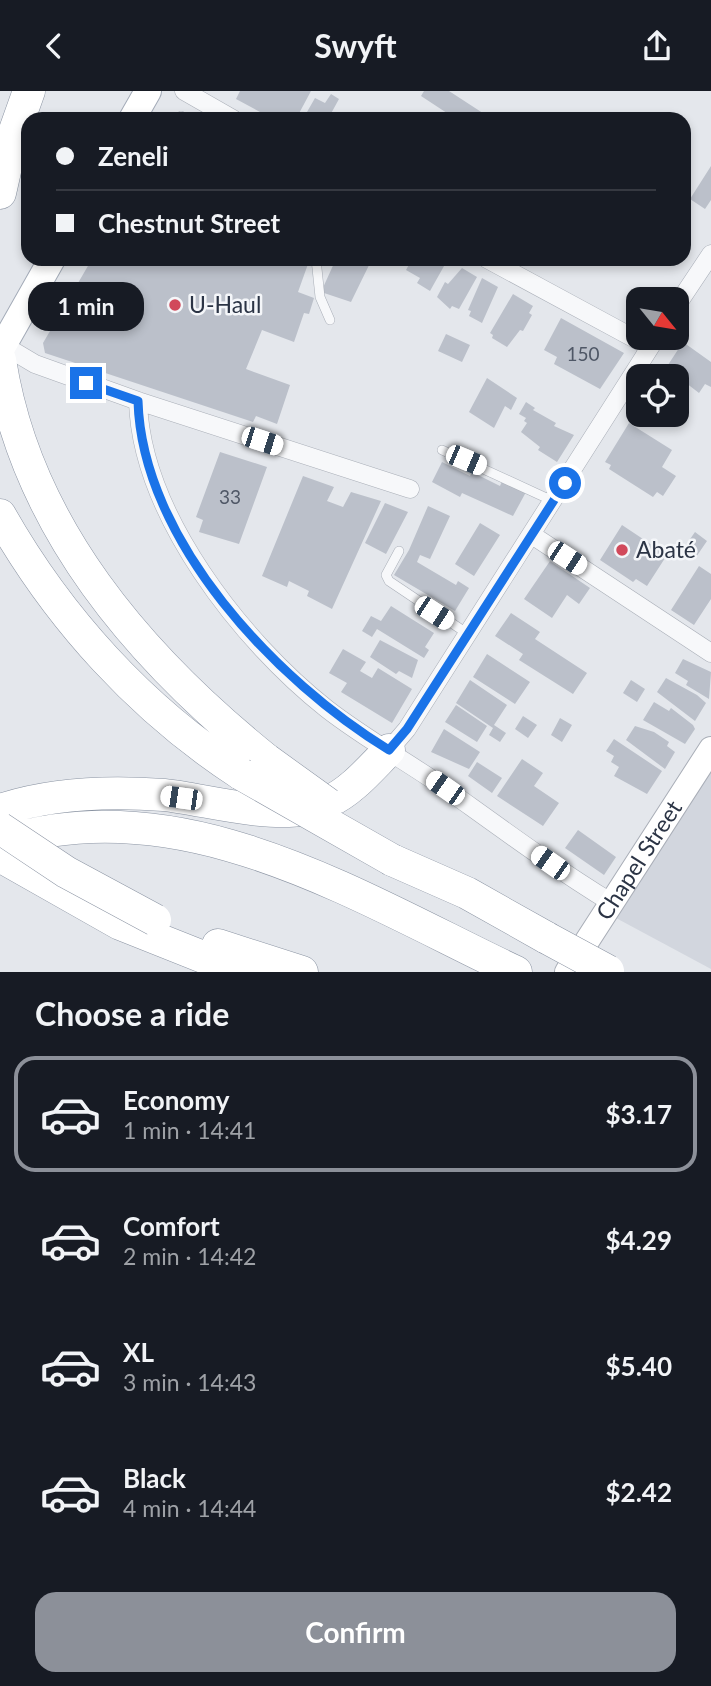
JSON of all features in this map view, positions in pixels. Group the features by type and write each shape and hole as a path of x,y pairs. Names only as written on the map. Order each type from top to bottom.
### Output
{"highway":[{"path":"22,112 29,91"},
{"path":"1,190 21,114"},
{"path":"1,352 14,420 40,492 67,545 121,617 207,709 254,767"},
{"path":"0,515 61,605 118,674 170,722 254,767 397,854 609,971"},
{"path":"0,810 49,800 103,794 164,795 260,809 298,810 328,803 342,795 389,750"},
{"path":"0,842 44,832 107,827 138,827 200,836 290,865 516,972"},
{"path":"0,828 152,929 241,972"},
{"path":"0,856 91,910 152,929 213,943 302,972"}],"main road":[{"path":"136,112 149,91"},
{"path":"1,352 48,266"},
{"name":"Chapel Street","path":"567,972 711,749"}],"street":[{"path":"184,91 216,112"},
{"path":"689,287 711,254"},
{"path":"501,266 626,329"},
{"path":"389,750 407,729 649,350"},
{"path":"1,352 138,401 410,489"},
{"path":"138,401 142,445 163,504 195,561 261,645 301,686 348,724 612,903"},
{"path":"532,535 711,653"}],"lane":[{"path":"317,266 320,297 330,320"},
{"path":"442,450 553,501"},
{"path":"399,551 386,575 389,581 468,633"}],"shaded area":[{"path":"711,771 711,969 616,918"}],"building":[{"path":"240,91 311,91 300,112 260,112 236,99"},
{"path":"424,91 449,91 481,112 445,112 421,96"},
{"path":"331,94 339,99 332,112 307,112 315,98 325,103"},
{"path":"711,166 711,200 705,209 691,197"},
{"path":"88,266 307,266 298,292 314,298 309,314 304,313 294,342 262,330 246,369 290,385 277,424 256,416 253,422 45,353 43,343"},
{"path":"333,266 369,266 351,302 321,292"},
{"path":"408,266 444,266 430,291 417,283 420,278 406,270"},
{"path":"462,268 477,277 459,309 452,306 450,309 437,297 445,282 448,284"},
{"path":"482,278 498,287 482,323 469,316 471,311 468,310"},
{"path":"513,294 533,306 529,313 532,315 523,331 520,330 507,347 492,338 490,333"},
{"path":"561,318 624,353 600,389 554,364 557,357 544,350"},
{"path":"446,334 470,345 462,362 438,351"},
{"path":"690,347 711,362 711,387 705,384 699,393 689,385 689,364 669,364 678,350 690,350"},
{"path":"487,378 517,398 511,410 505,406 494,428 469,412"},
{"path":"526,402 535,408 533,410 556,423 554,426 574,435 557,462 538,450 540,447 521,432 527,423 524,421 526,418 519,414"},
{"path":"627,427 635,427 672,450 662,467 676,476 663,496 657,492 653,497 609,469 611,465 605,462"},
{"path":"220,452 267,467 239,544 199,532 203,520 196,517"},
{"path":"442,462 470,476 472,472 500,486 503,479 526,492 513,516 462,493 460,497 432,482"},
{"path":"303,476 334,487 327,501 343,507 351,492 381,501 332,609 307,596 309,591 289,581 287,587 262,576"},
{"path":"385,503 408,512 386,554 365,543"},
{"path":"428,506 450,516 430,559 420,555 417,562 456,585 458,581 469,588 455,611 394,575 409,550"},
{"path":"480,523 500,535 474,576 455,564"},
{"path":"622,525 667,555 647,586 636,579 633,582 600,560"},
{"path":"695,532 707,541 694,560 681,552"},
{"path":"550,561 590,588 579,604 567,595 552,618 524,599"},
{"path":"699,566 711,574 711,599 694,625 671,610"},
{"path":"391,606 434,633 425,647 429,650 424,658 377,629 372,637 362,631 371,616 381,621"},
{"path":"511,613 540,632 535,639 587,673 573,694 519,660 523,654 495,636"},
{"path":"380,640 418,660 412,678 399,671 396,674 370,657"},
{"path":"343,649 366,662 360,671 372,678 378,668 412,689 392,723 341,692 347,683 329,673"},
{"path":"487,654 530,682 515,704 473,677"},
{"path":"683,659 711,672 709,699 686,685 688,681 675,673"},
{"path":"666,678 706,703 695,721 657,692"},
{"path":"470,680 507,705 494,725 506,733 500,742 489,735 493,728 456,703"},
{"path":"631,680 645,689 637,702 623,693"},
{"path":"654,702 669,711 671,708 693,725 695,729 685,744 643,720"},
{"path":"456,705 487,726 477,742 445,722"},
{"path":"523,716 537,725 528,738 515,729"},
{"path":"560,718 572,725 562,742 551,735"},
{"path":"635,726 654,732 669,742 667,746 675,752 665,769 626,740"},
{"path":"444,729 480,752 469,769 431,752"},
{"path":"614,739 662,771 647,794 614,776 619,767 611,762 614,756 606,751"},
{"path":"522,759 543,773 534,786 559,803 543,826 497,796"},
{"path":"477,762 502,778 492,793 468,776"},
{"path":"578,830 616,857 604,875 565,848"}],"place":[{"name":"U-Haul","path":"175,305"},
{"name":"Abaté","path":"622,550"}],"route":[{"path":"86,383 138,401 142,445 163,504 195,561 237,617 279,665 327,709 389,750 407,729 565,483"}]}
